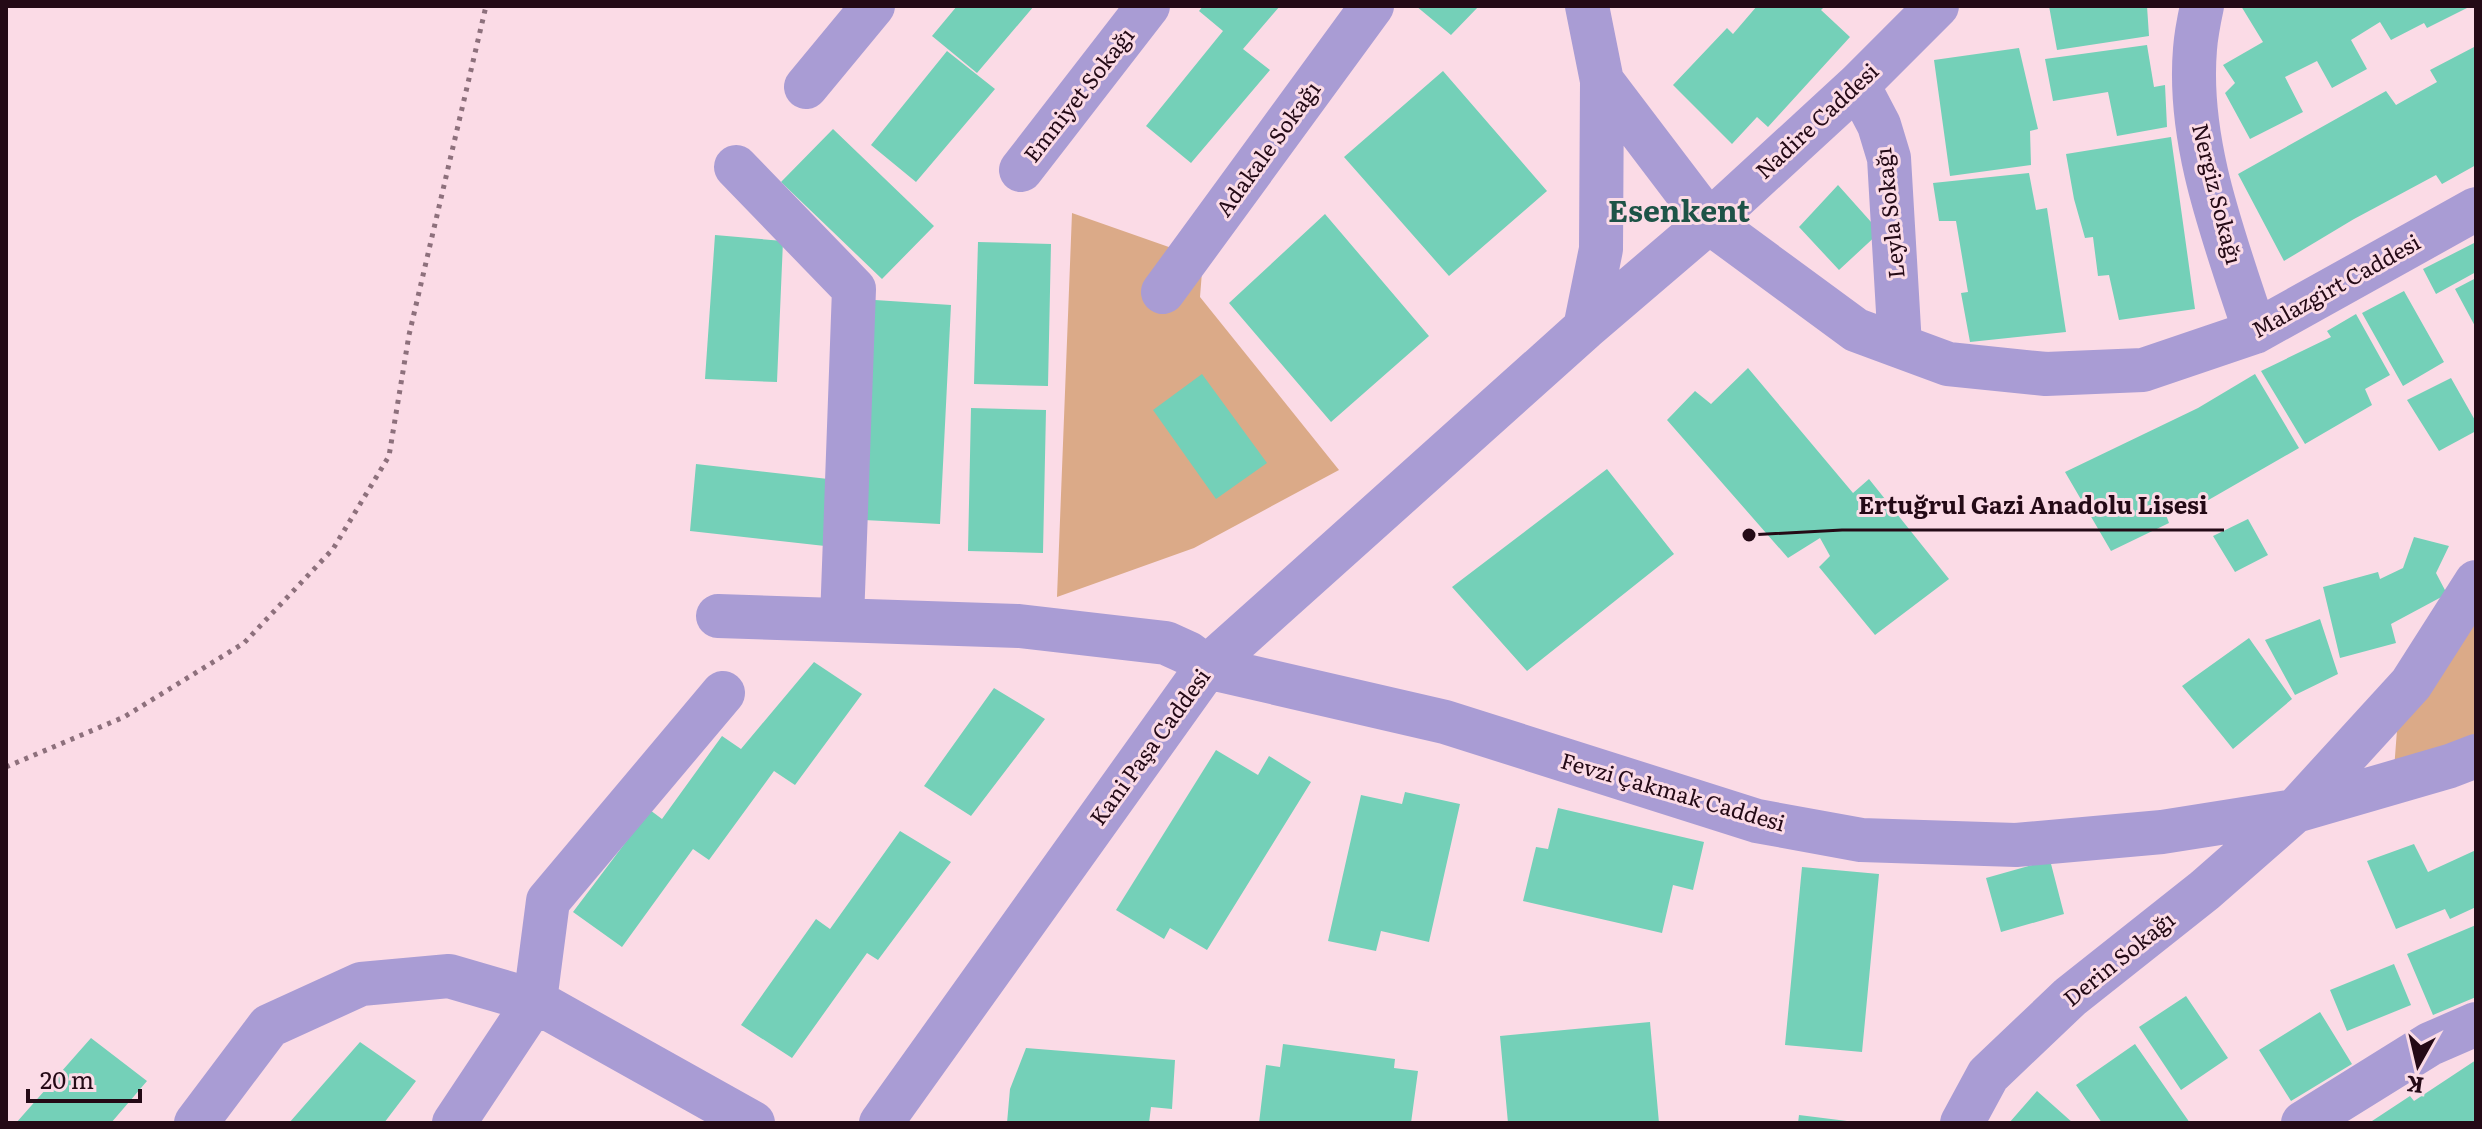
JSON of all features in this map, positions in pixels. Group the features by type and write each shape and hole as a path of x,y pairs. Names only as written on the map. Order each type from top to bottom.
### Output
{"street":[{"path":"806,87 873,6"},
{"name":"Adakale Sokağı","path":"1163,292 1372,6"},
{"path":"1585,328 1601,249 1602,81 1587,6"},
{"name":"Nadire Caddesi","path":"1585,328 1709,222 1858,85 1937,6"},
{"name":"Nergiz Sokağı","path":"2202,6 2195,63 2196,104 2205,163 2255,332"},
{"name":"Emniyet Sokağı","path":"1021,170 1136,10"},
{"path":"1602,81 1709,222"},
{"name":"Leyla Sokağı","path":"1858,85 1879,125 1889,158 1900,346"},
{"path":"736,167 854,289 842,620"},
{"name":"Malazgirt Caddesi","path":"1709,222 1856,330 1948,364 2046,374 2143,370 2255,332 2476,209"},
{"name":"Kani Paşa Caddesi","path":"881,1123 1207,667 1585,328"},
{"name":"Derin Sokağı","path":"1962,1123 1988,1075 2070,997 2205,890 2295,811 2411,684 2476,582"},
{"name":"Fevzi Çakmak Caddesi","path":"718,616 1019,626 1140,638 1177,648 1207,667 1445,722 1757,821 1861,840 2016,845 2162,832 2295,811 2476,756"},
{"path":"454,1123 535,1001 548,901 723,693"},
{"path":"196,1123 269,1026 361,984 449,976 535,1001 753,1123"},
{"path":"2303,1123 2430,1044 2476,1024"}],"path":[{"path":"6,767 124,717 244,643 333,549 389,456 409,335 486,6"}],"shaded area":[{"path":"1072,213 1203,259 1200,297 1339,470 1194,548 1057,597"},
{"path":"2476,606 2476,748 2394,770 2397,730"}],"building":[{"path":"957,6 1034,6 977,73 932,36"},
{"path":"1203,6 1280,6 1243,49 1270,70 1191,163 1146,126 1223,31 1199,11"},
{"path":"1416,6 1479,6 1451,35"},
{"path":"1757,6 1825,6 1821,10 1850,37 1768,127 1757,117 1732,144 1673,85 1727,28 1733,34"},
{"path":"2049,6 2147,6 2149,36 2057,50"},
{"path":"2241,6 2471,6 2427,28 2424,23 2391,40 2380,22 2351,40 2367,69 2332,88 2317,61 2285,77 2303,112 2250,139 2225,93 2235,83 2223,65 2263,42"},
{"path":"2147,45 2154,87 2165,85 2167,127 2117,136 2108,92 2053,101 2045,59"},
{"path":"2476,46 2476,165 2442,184 2436,175 2284,261 2238,174 2386,91 2396,105 2437,82 2430,70"},
{"path":"2019,48 2038,129 2030,131 2031,165 1950,176 1934,60"},
{"path":"947,51 995,89 916,182 871,145"},
{"path":"1443,71 1547,191 1449,276 1344,157"},
{"path":"833,129 934,226 882,279 781,182"},
{"path":"2171,137 2195,309 2119,320 2109,275 2098,276 2093,237 2085,238 2066,154"},
{"path":"2029,173 2036,210 2047,208 2066,332 1970,342 1961,293 1968,292 1956,221 1939,221 1933,183"},
{"path":"1838,185 1880,232 1839,270 1799,227"},
{"path":"1325,214 1429,336 1331,422 1229,303"},
{"path":"715,235 783,241 777,382 705,379"},
{"path":"978,242 1051,244 1048,386 974,384"},
{"path":"2476,242 2476,272 2436,294 2423,269"},
{"path":"2476,278 2476,328 2455,289"},
{"path":"2404,291 2444,362 2403,386 2362,313"},
{"path":"875,300 951,305 940,524 864,520"},
{"path":"2356,314 2390,375 2365,389 2372,405 2305,444 2261,371 2331,337 2327,331"},
{"path":"1748,368 1853,493 1869,479 1949,579 1875,635 1819,567 1830,556 1820,538 1788,558 1667,420 1695,391 1711,404"},
{"path":"1202,374 1267,463 1216,499 1153,410"},
{"path":"2255,374 2299,448 2205,502 2201,496 2166,515 2169,523 2111,551 2065,472 2198,408"},
{"path":"2451,378 2476,422 2476,431 2439,451 2407,400"},
{"path":"971,408 1046,410 1043,553 968,551"},
{"path":"696,464 837,480 834,547 690,531"},
{"path":"1607,469 1674,554 1527,671 1452,587"},
{"path":"2248,519 2268,555 2235,572 2213,536"},
{"path":"2414,537 2449,546 2436,573 2447,594 2391,624 2396,643 2340,658 2323,587 2378,572 2380,579 2403,568"},
{"path":"2320,619 2338,674 2295,695 2265,640"},
{"path":"2249,638 2292,699 2233,749 2182,686"},
{"path":"814,662 862,694 795,785 774,771 709,860 693,849 622,947 573,912 650,810 662,819 722,736 741,749"},
{"path":"994,688 1045,719 971,816 924,786"},
{"path":"1216,750 1258,775 1269,756 1311,782 1207,950 1170,928 1164,939 1116,910"},
{"path":"1405,792 1460,804 1429,942 1381,931 1376,951 1328,941 1361,795 1402,804"},
{"path":"1558,808 1704,842 1693,890 1673,885 1662,933 1523,901 1536,847 1548,849"},
{"path":"900,831 951,862 878,960 867,953 792,1058 741,1025 816,919 830,929"},
{"path":"2414,844 2428,872 2476,850 2476,907 2450,919 2445,909 2396,929 2367,861"},
{"path":"2050,860 2064,914 2001,932 1986,878"},
{"path":"1802,867 1879,874 1862,1052 1785,1045"},
{"path":"2476,925 2476,997 2433,1015 2407,954"},
{"path":"2394,964 2411,1005 2347,1031 2330,990"},
{"path":"2186,996 2228,1058 2181,1090 2139,1027"},
{"path":"2320,1012 2352,1064 2291,1101 2259,1050"},
{"path":"1650,1022 1659,1123 1508,1123 1500,1036"},
{"path":"91,1038 147,1081 111,1123 16,1123"},
{"path":"360,1042 416,1081 384,1123 289,1123"},
{"path":"1283,1044 1395,1059 1394,1068 1418,1071 1411,1123 1259,1123 1266,1065 1280,1067"},
{"path":"2135,1044 2190,1123 2102,1123 2076,1085"},
{"path":"1026,1048 1175,1060 1172,1109 1151,1107 1149,1123 1007,1123 1010,1089"},
{"path":"2476,1060 2476,1123 2369,1123 2410,1096 2414,1101"},
{"path":"2037,1091 2073,1123 2009,1123"},
{"path":"1799,1115 1847,1121 1847,1123 1798,1123"}],"place":[{"name":"Ertuğrul Gazi Anadolu Lisesi","path":"1749,535"}],"district":[{"name":"Esenkent","path":"1679,212"}]}
